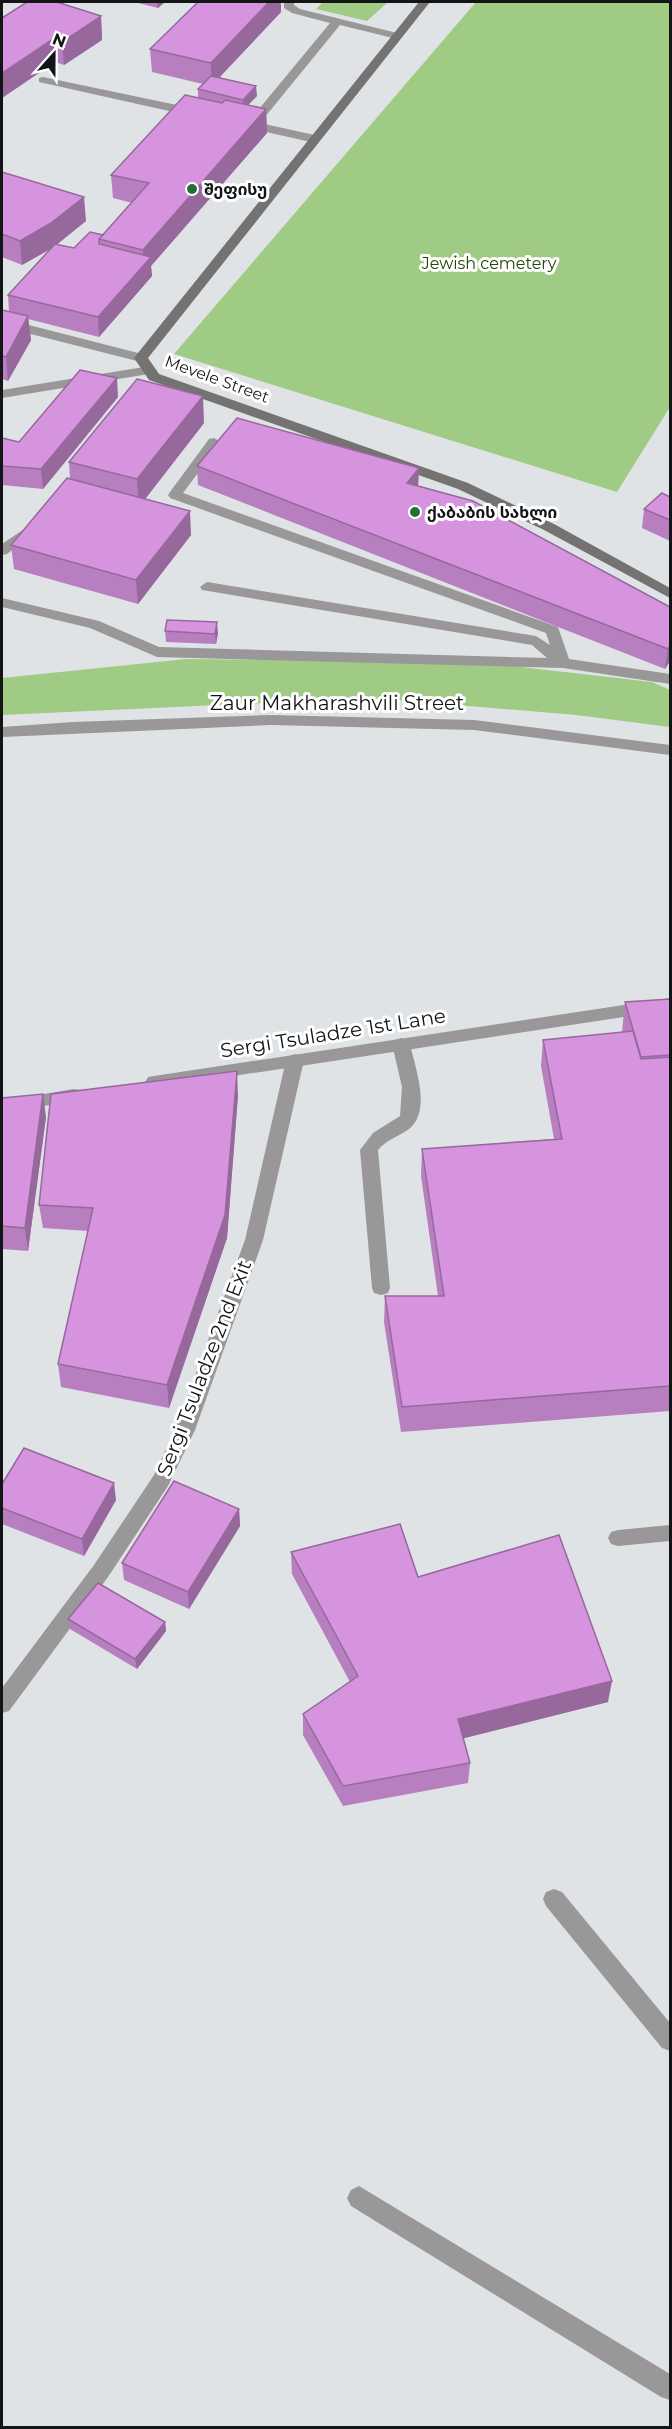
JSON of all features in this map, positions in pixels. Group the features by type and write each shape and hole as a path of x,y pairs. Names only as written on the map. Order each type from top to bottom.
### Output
{"street":[{"path":"290,2 288,6 296,11 397,36"},
{"name":"Mevele Street","path":"424,2 141,358 150,378 463,486 549,526 670,594"},
{"path":"252,125 338,21"},
{"path":"43,80 206,115"},
{"path":"229,120 315,139"},
{"path":"2,320 16,326 141,358"},
{"path":"2,394 150,378"},
{"path":"214,442 175,495 553,630 563,663"},
{"path":"2,551 44,519"},
{"path":"207,587 536,641 563,663"},
{"path":"2,603 94,624 157,652 563,663 670,680"},
{"name":"Zaur Makharashvili Street","path":"2,732 73,727 271,720 474,724 670,750"},
{"name":"Sergi Tsuladze 1st Lane","path":"142,1084 670,1004"},
{"path":"381,1288 369,1150 375,1139 405,1124 411,1113 412,1100 401,1044"},
{"name":"Sergi Tsuladze 2nd Exit","path":"2,1704 113,1553 161,1480 185,1430 254,1240 295,1060"},
{"path":"2,1107 96,1092"},
{"path":"618,1538 670,1533"},
{"path":"554,1899 670,2040"},
{"path":"359,2198 670,2388"}],"green space":[{"path":"323,2 388,2 367,21 316,9"},
{"name":"Jewish cemetery","path":"476,2 670,2 670,407 617,492 174,354"},
{"path":"186,659 478,662 652,682 670,690 670,727 576,715 372,698 2,715 2,678"}],"building":[{"path":"27,2 57,2 101,16 62,42 53,39 2,73 2,18"},
{"path":"198,2 269,2 211,63 150,49"},
{"path":"211,76 256,86 243,100 198,89"},
{"path":"185,95 222,103 225,100 266,109 143,250 99,239 149,183 111,175"},
{"path":"2,172 84,197 51,223 20,241 2,234"},
{"path":"90,232 103,235 99,239 99,244 151,257 98,317 8,295 55,244 74,248"},
{"path":"2,310 28,316 6,357 2,356"},
{"path":"80,370 117,378 41,469 2,466 2,438 19,442"},
{"path":"137,379 203,396 137,479 69,462"},
{"path":"237,418 419,468 407,483 473,501 670,607 670,645 668,649 197,466"},
{"path":"67,478 190,511 136,580 11,545"},
{"path":"662,493 670,497 670,520 644,509"},
{"path":"167,620 217,622 215,634 165,631"},
{"path":"670,999 670,1055 641,1057 625,1002"},
{"path":"633,1031 641,1059 670,1057 670,1386 402,1407 385,1296 444,1296 422,1149 562,1139 543,1040"},
{"path":"237,1071 225,1215 167,1385 58,1364 93,1208 39,1205 51,1094"},
{"path":"43,1094 25,1228 2,1226 2,1098"},
{"path":"24,1448 114,1483 82,1539 2,1508 2,1484"},
{"path":"174,1481 239,1509 188,1592 122,1563"},
{"path":"400,1524 418,1577 559,1535 612,1681 458,1719 470,1763 343,1786 303,1714 358,1676 291,1552"},
{"path":"98,1583 165,1622 135,1659 68,1619"}],"place":[{"name":"შეფისუ","path":"192,189"},
{"name":"ქაბაბის სახლი","path":"415,512"}]}
